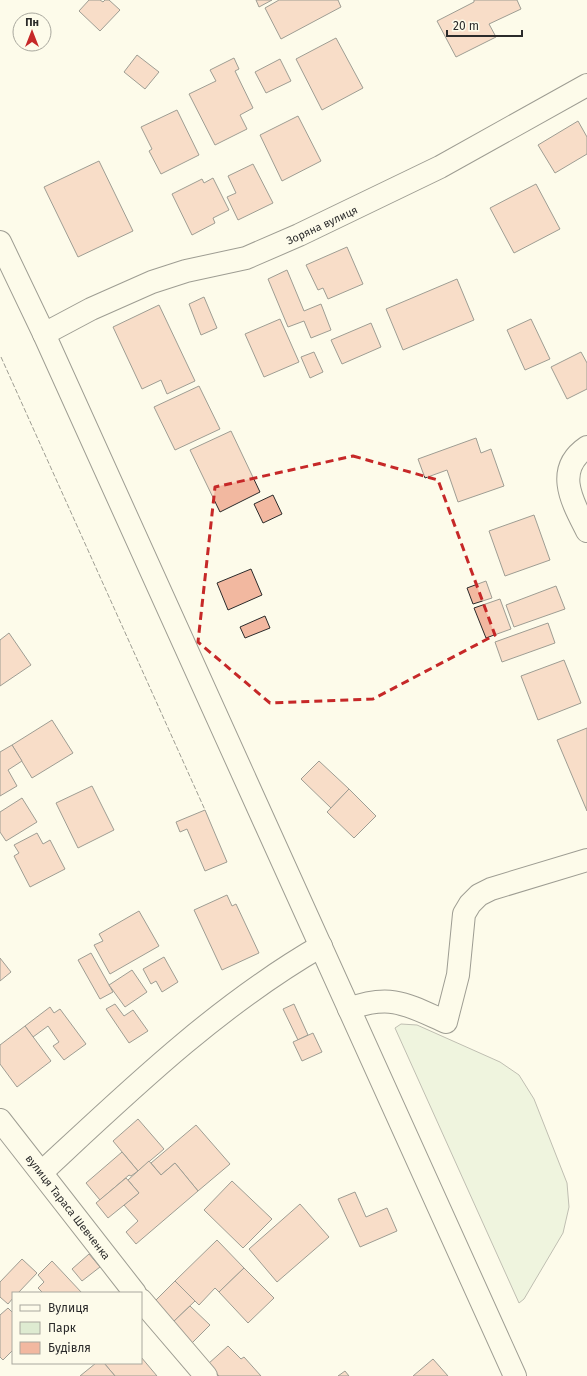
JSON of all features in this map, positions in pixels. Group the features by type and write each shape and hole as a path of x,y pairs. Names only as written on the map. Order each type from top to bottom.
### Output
{"street":[{"name":"Зоряна вулиця","path":"44,334 92,309 152,282 186,271 246,258 299,235 440,167 587,85"},
{"path":"2,253 44,334 515,1376"},
{"path":"587,447 573,460 569,471 570,491 576,510 587,531"},
{"path":"349,1009 366,1003 390,1001 403,1004 446,1022 458,975 464,914 470,904 479,895 491,889 587,860"},
{"path":"42,1172 121,1099 178,1050 275,974 321,946"},
{"name":"вулиця Тараса Шевченка","path":"0,1120 134,1292"},
{"path":"142,1301 206,1376"}],"highlighted area":[{"path":"353,456 438,480 495,635 373,699 270,703 198,642 215,487"}],"green space":[{"path":"401,1024 417,1025 500,1062 519,1075 534,1099 567,1183 569,1207 563,1233 524,1299 519,1303 395,1028"}],"building":[{"path":"89,0 100,0 103,2 105,0 109,0 120,10 100,31 79,11"},
{"path":"256,0 272,0 259,7"},
{"path":"279,0 338,0 341,7 281,39 265,8"},
{"path":"474,0 517,0 521,9 489,24 496,37 456,57 437,21 474,2"},
{"path":"336,38 363,88 322,110 296,59"},
{"path":"137,55 159,72 145,89 124,72"},
{"path":"234,58 239,69 235,71 253,108 240,115 247,129 215,145 189,94 216,81 210,70"},
{"path":"280,59 291,81 266,93 255,72"},
{"path":"177,110 199,155 161,174 149,151 152,149 141,127"},
{"path":"298,116 321,161 282,181 260,135"},
{"path":"578,121 587,137 587,154 555,173 538,145"},
{"path":"99,161 133,231 78,257 44,187"},
{"path":"253,164 273,203 238,220 227,197 236,193 228,176"},
{"path":"213,178 229,210 213,218 215,223 192,235 172,194 202,179 204,183"},
{"path":"536,184 560,229 514,253 490,208"},
{"path":"347,247 363,284 328,299 323,288 318,290 306,265"},
{"path":"287,270 304,311 321,304 331,330 311,338 304,321 288,327 268,279"},
{"path":"457,279 474,320 403,350 386,309"},
{"path":"204,297 217,328 201,335 189,304"},
{"path":"159,305 195,381 167,394 161,380 142,389 113,327"},
{"path":"280,319 299,362 264,377 245,334"},
{"path":"531,319 550,359 525,370 507,330"},
{"path":"371,323 381,347 342,364 331,340"},
{"path":"314,352 323,372 310,378 301,357"},
{"path":"581,352 587,363 587,389 567,399 551,367"},
{"path":"199,386 220,429 175,450 154,407"},
{"path":"231,431 260,492 220,512 190,450"},
{"path":"476,438 481,453 491,449 504,486 458,502 447,470 425,478 418,459"},
{"path":"273,495 282,514 263,523 254,504"},
{"path":"534,515 550,560 505,576 489,531"},
{"path":"251,569 262,595 228,610 217,583"},
{"path":"486,581 492,598 473,604 467,588"},
{"path":"556,586 565,609 514,627 506,605"},
{"path":"500,599 511,629 486,638 474,608"},
{"path":"265,616 270,628 245,638 240,627"},
{"path":"548,623 555,643 502,662 495,642"},
{"path":"9,633 31,665 0,686 0,640"},
{"path":"564,660 581,703 538,720 521,676"},
{"path":"52,720 73,753 32,778 12,745"},
{"path":"587,728 587,811 557,740"},
{"path":"12,745 22,761 8,770 17,786 0,796 0,752"},
{"path":"319,761 349,789 331,808 301,779"},
{"path":"92,786 114,830 78,848 56,803"},
{"path":"349,789 376,816 354,838 327,812"},
{"path":"22,798 37,822 6,841 0,832 0,812"},
{"path":"205,810 227,862 205,871 187,829 180,832 176,822"},
{"path":"37,833 43,844 50,840 65,869 30,887 14,856 19,853 14,845"},
{"path":"227,895 232,906 236,904 259,953 222,970 194,910"},
{"path":"139,911 159,946 110,974 94,945 103,941 99,934"},
{"path":"91,953 113,992 100,999 78,960"},
{"path":"164,957 178,982 162,992 156,981 151,984 143,969"},
{"path":"0,958 11,972 0,981"},
{"path":"132,970 147,992 125,1007 109,985"},
{"path":"115,1004 124,1016 133,1010 148,1031 129,1043 106,1009"},
{"path":"294,1004 308,1035 298,1040 283,1009"},
{"path":"50,1007 54,1013 60,1009 86,1044 64,1060 53,1046 59,1042 48,1026 33,1037 25,1026"},
{"path":"25,1026 51,1061 17,1087 0,1064 0,1045"},
{"path":"313,1033 322,1052 302,1061 293,1042"},
{"path":"138,1119 164,1149 138,1171 113,1141"},
{"path":"196,1125 230,1164 198,1191 175,1163 161,1175 151,1163"},
{"path":"122,1152 138,1171 131,1176 129,1175 100,1200 86,1183"},
{"path":"149,1161 161,1175 175,1163 198,1191 136,1244 126,1232 138,1221 124,1205 139,1193 128,1180"},
{"path":"126,1178 139,1193 108,1218 96,1203"},
{"path":"232,1181 272,1219 243,1248 204,1210"},
{"path":"355,1192 366,1217 387,1208 397,1231 360,1247 338,1199"},
{"path":"300,1204 329,1237 277,1282 249,1249"},
{"path":"217,1240 244,1268 219,1292 215,1288 199,1305 175,1281"},
{"path":"89,1254 100,1267 82,1281 72,1269"},
{"path":"22,1259 37,1273 19,1292 12,1292 12,1299 8,1304 0,1297 0,1282"},
{"path":"52,1261 81,1292 42,1292 38,1288 44,1282 38,1275"},
{"path":"244,1268 274,1298 248,1323 219,1292"},
{"path":"175,1281 195,1301 172,1323 153,1303"},
{"path":"190,1306 210,1325 192,1343 172,1323"},
{"path":"8,1308 12,1312 12,1351 3,1360 0,1357 0,1315"},
{"path":"228,1346 241,1359 244,1357 261,1376 219,1376 208,1364"},
{"path":"142,1358 157,1376 115,1376 105,1364 142,1364"},
{"path":"433,1359 448,1376 413,1376"},
{"path":"95,1364 105,1364 115,1376 80,1376"},
{"path":"345,1371 349,1376 338,1376"}],"fence":[{"path":"1,357 205,810"}]}
